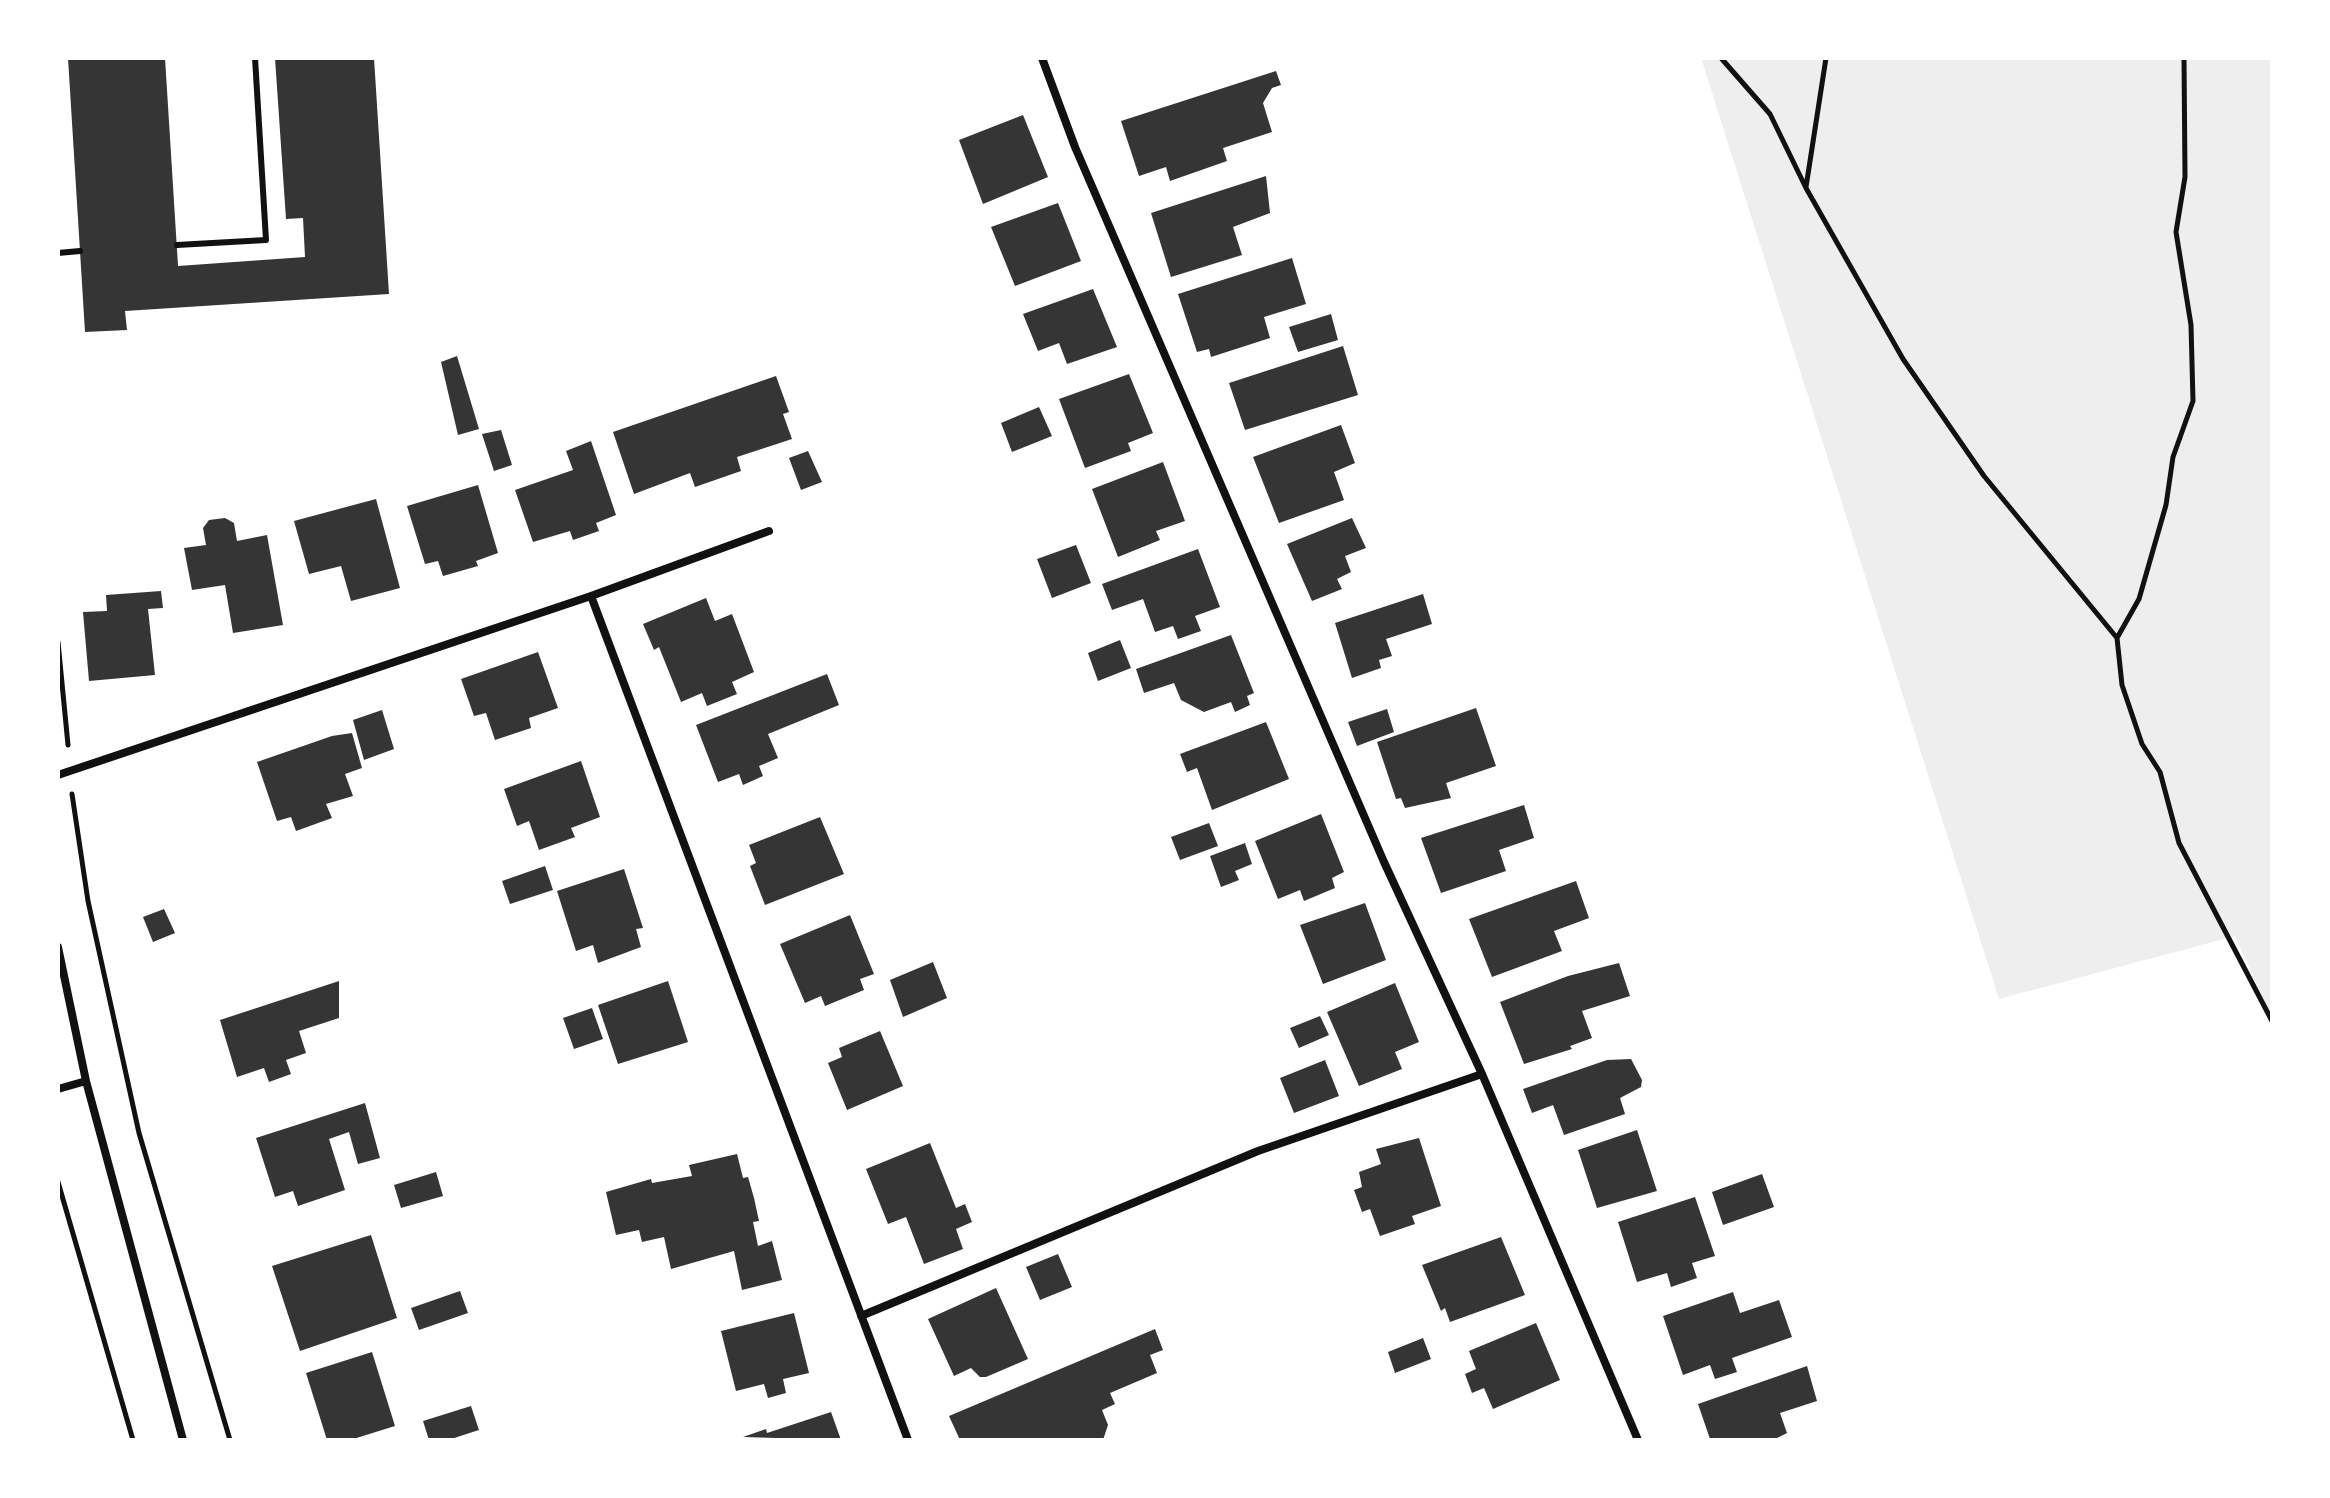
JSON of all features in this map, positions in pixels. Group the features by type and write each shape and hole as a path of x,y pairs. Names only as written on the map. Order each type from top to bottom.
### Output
{"street":[{"path":"1042,58 1075,147 1248,549 1384,862 1482,1074 1638,1440"},
{"path":"58,775 591,596 769,531"},
{"path":"591,596 908,1440"},
{"path":"58,947 86,1081 183,1440"},
{"path":"861,1316 1258,1151 1482,1074"},
{"path":"58,1089 86,1081"}],"lane":[{"path":"177,245 266,240 255,58"},
{"path":"58,253 80,251"}],"path":[{"path":"1721,58 1770,114 1806,188 1903,359 1984,476 2117,638 2122,685 2142,744 2160,772 2179,843 2272,1021"},
{"path":"1806,188 1826,58"},
{"path":"2117,638 2139,599 2166,505 2173,457 2193,401 2191,325 2176,232 2185,177 2184,58"},
{"path":"58,642 70,771 88,901 139,1133 230,1440"},
{"path":"58,1182 133,1440"}],"shaded area":[{"path":"1701,58 2272,58 2272,1018 2235,936 1999,999"}],"building":[{"path":"68,58 165,58 178,266 305,257 303,218 286,219 275,58 374,58 389,294 125,311 127,330 85,332"},
{"path":"1276,71 1281,85 1272,88 1263,103 1272,132 1223,148 1227,161 1170,181 1166,167 1139,176 1121,121"},
{"path":"1023,115 1048,177 983,204 959,140"},
{"path":"1266,176 1270,213 1233,227 1242,255 1171,277 1151,213"},
{"path":"1058,203 1081,261 1015,286 991,227"},
{"path":"1292,258 1306,304 1264,317 1270,338 1211,357 1209,349 1197,352 1178,294"},
{"path":"1093,289 1117,347 1067,364 1059,343 1038,351 1023,314"},
{"path":"1331,314 1338,340 1298,352 1289,327"},
{"path":"1343,346 1358,395 1245,430 1229,383"},
{"path":"457,356 479,429 458,435 441,362"},
{"path":"1129,374 1153,433 1128,443 1131,451 1085,468 1059,399"},
{"path":"776,376 789,412 783,414 792,439 737,457 741,471 695,487 690,473 634,494 613,432"},
{"path":"1039,407 1052,436 1012,452 1001,423"},
{"path":"1341,425 1355,463 1334,472 1344,500 1279,523 1253,457"},
{"path":"501,430 512,465 494,471 482,434"},
{"path":"591,441 616,515 596,523 599,531 573,540 570,531 533,542 515,490 573,470 566,451"},
{"path":"808,451 822,482 801,490 789,458"},
{"path":"1163,462 1185,521 1156,531 1160,540 1118,557 1092,489"},
{"path":"478,485 498,553 476,561 478,566 443,576 438,561 425,564 407,506"},
{"path":"376,499 400,588 351,601 341,566 309,574 294,521"},
{"path":"225,518 234,523 237,541 267,535 283,625 233,633 225,585 192,590 184,548 206,545 203,528 209,520"},
{"path":"1352,518 1366,548 1345,556 1351,572 1337,579 1342,589 1312,601 1287,544"},
{"path":"1076,545 1091,583 1052,598 1037,559"},
{"path":"1198,549 1220,607 1195,616 1201,631 1178,639 1173,626 1155,632 1143,599 1112,610 1102,584"},
{"path":"161,591 163,608 148,609 155,675 89,681 83,612 107,611 106,595"},
{"path":"1423,594 1432,624 1386,639 1392,656 1379,660 1381,668 1352,678 1335,623"},
{"path":"706,598 715,621 732,614 754,672 732,682 737,694 707,706 702,693 681,702 659,647 654,650 643,624"},
{"path":"1231,635 1254,693 1247,696 1250,705 1235,712 1231,702 1204,712 1181,700 1174,683 1144,693 1136,669"},
{"path":"1120,640 1131,668 1098,681 1088,653"},
{"path":"538,652 558,708 529,718 531,728 495,740 486,713 474,716 461,679"},
{"path":"827,674 839,705 768,734 778,758 759,766 763,776 743,785 739,774 718,782 696,725"},
{"path":"1476,708 1496,766 1446,783 1451,798 1405,808 1401,798 1396,799 1377,742"},
{"path":"1387,709 1394,732 1357,746 1348,722"},
{"path":"382,710 394,749 364,760 353,720"},
{"path":"1266,722 1289,779 1212,810 1197,768 1187,772 1180,754"},
{"path":"352,733 362,768 345,774 353,796 326,804 332,818 296,831 291,817 277,821 257,762 332,736"},
{"path":"581,761 600,817 571,828 575,837 539,850 529,821 517,826 504,789"},
{"path":"1524,805 1534,838 1499,850 1506,871 1441,893 1421,838"},
{"path":"1321,814 1344,872 1332,878 1335,888 1304,901 1300,890 1278,899 1255,841"},
{"path":"820,817 844,874 765,905 750,866 756,863 749,845"},
{"path":"1209,823 1218,846 1180,860 1171,837"},
{"path":"1245,843 1252,864 1235,871 1239,880 1221,887 1210,856"},
{"path":"545,866 553,890 510,904 502,881"},
{"path":"624,869 643,928 636,929 641,947 598,963 593,945 576,951 557,891"},
{"path":"1576,881 1589,918 1554,931 1562,951 1492,977 1469,919"},
{"path":"1365,903 1386,960 1323,984 1300,925"},
{"path":"164,909 175,933 153,942 143,917"},
{"path":"850,915 874,974 860,979 864,990 825,1006 821,996 805,1003 780,944"},
{"path":"933,962 947,998 903,1017 890,980"},
{"path":"1619,963 1630,996 1582,1011 1592,1038 1570,1046 1572,1049 1524,1064 1500,1002 1568,976"},
{"path":"339,981 339,1018 299,1031 306,1053 286,1060 291,1074 269,1082 264,1068 237,1077 220,1020"},
{"path":"668,981 688,1042 618,1064 598,1005"},
{"path":"1395,983 1419,1042 1395,1052 1402,1069 1359,1086 1327,1012"},
{"path":"592,1008 603,1039 574,1049 563,1018"},
{"path":"1320,1016 1329,1035 1299,1048 1290,1028"},
{"path":"880,1031 903,1086 847,1110 828,1063 842,1057 839,1048"},
{"path":"1631,1059 1642,1080 1641,1087 1620,1098 1625,1114 1564,1135 1553,1105 1532,1113 1523,1089 1607,1060"},
{"path":"1325,1060 1339,1096 1294,1113 1280,1078"},
{"path":"365,1103 380,1158 358,1164 349,1132 329,1139 345,1190 298,1206 293,1191 275,1197 256,1138"},
{"path":"1637,1130 1657,1191 1597,1208 1578,1150"},
{"path":"1419,1138 1441,1206 1412,1216 1415,1224 1380,1236 1370,1209 1362,1212 1354,1190 1362,1187 1359,1172 1381,1164 1376,1149"},
{"path":"930,1143 956,1208 965,1204 972,1222 956,1229 963,1249 924,1264 906,1217 888,1224 866,1169"},
{"path":"737,1154 743,1178 748,1177 754,1198 759,1221 753,1222 758,1246 772,1241 782,1280 742,1290 734,1251 671,1269 664,1237 642,1242 639,1230 616,1235 606,1192 651,1179 652,1183 692,1176 689,1165"},
{"path":"436,1172 443,1196 401,1208 394,1185"},
{"path":"1762,1174 1774,1207 1723,1225 1712,1192"},
{"path":"1695,1197 1715,1256 1692,1263 1697,1278 1671,1287 1667,1273 1637,1282 1618,1222"},
{"path":"371,1235 397,1318 300,1351 272,1266"},
{"path":"1501,1237 1525,1295 1450,1322 1445,1308 1441,1311 1422,1265"},
{"path":"1058,1254 1072,1287 1040,1300 1026,1267"},
{"path":"996,1288 1028,1359 986,1377 980,1377 971,1368 954,1376 928,1319"},
{"path":"460,1291 468,1313 419,1330 411,1308"},
{"path":"1733,1292 1740,1313 1779,1300 1792,1337 1732,1358 1737,1372 1715,1379 1710,1365 1683,1375 1663,1316"},
{"path":"794,1313 809,1373 783,1379 786,1393 768,1398 764,1384 736,1391 721,1331"},
{"path":"1536,1323 1560,1380 1493,1409 1484,1388 1472,1393 1465,1374 1476,1369 1469,1351"},
{"path":"1155,1329 1163,1350 1150,1355 1157,1373 1110,1393 1115,1404 1102,1410 1108,1425 1103,1440 960,1440 949,1416"},
{"path":"1423,1338 1431,1359 1395,1373 1388,1352"},
{"path":"372,1352 395,1426 350,1440 327,1440 306,1373"},
{"path":"1807,1366 1817,1401 1780,1413 1787,1433 1773,1440 1710,1439 1698,1404"},
{"path":"471,1406 479,1430 448,1440 429,1440 423,1421"},
{"path":"831,1412 841,1440 743,1437 766,1429 767,1433"}]}
